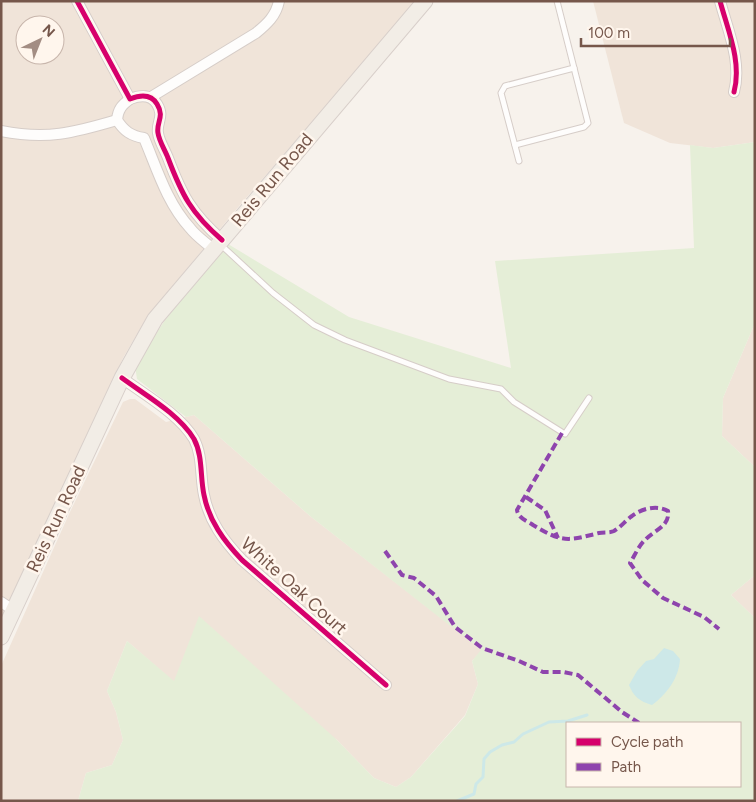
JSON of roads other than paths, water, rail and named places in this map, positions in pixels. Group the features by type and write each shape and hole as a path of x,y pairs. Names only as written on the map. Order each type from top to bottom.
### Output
{"main road":[{"name":"Reis Run Road","path":"1,637 7,606 122,378 155,319 425,1"}],"street":[{"path":"77,1 130,99"},
{"path":"157,132 144,138 126,132 117,120 118,111 130,99 137,96 151,97 256,33 276,12 279,1"},
{"path":"720,1 737,62 737,79 734,92"},
{"path":"151,97 157,103 161,112 161,120 157,132 180,189 200,221 218,244"},
{"path":"1,131 32,136 53,136 117,120"},
{"path":"144,138 167,194 181,218 190,229 218,244"},
{"name":"White Oak Court","path":"122,378 182,422 195,441 200,458 203,495 214,523 230,548 386,685"}],"lane":[{"path":"514,145 584,127 588,123 557,1"},
{"path":"519,161 501,93 505,86 574,68"},
{"path":"218,244 273,293 314,325 345,340 449,379 501,389 514,402 565,434 589,398"}],"water":[{"path":"664,648 673,651 680,659 679,666 671,685 663,696 652,705 637,698 629,685 637,671 646,661 654,659"}],"waterway":[{"path":"457,801 474,794 476,784 483,777 484,759 490,752 502,745 514,742 523,734 549,722 568,721 587,715"}]}
